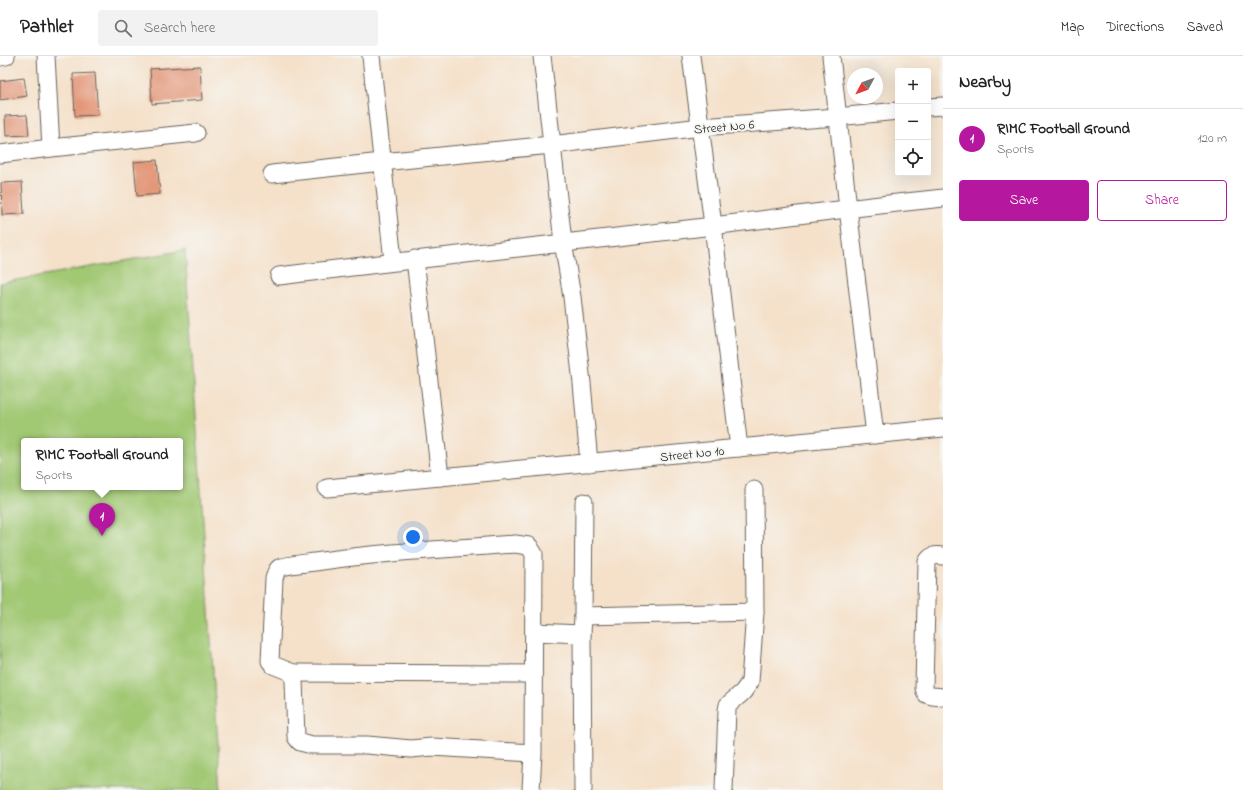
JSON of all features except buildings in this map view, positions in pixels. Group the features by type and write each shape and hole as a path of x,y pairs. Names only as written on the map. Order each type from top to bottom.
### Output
{"street":[{"path":"0,57 6,56"},
{"path":"46,56 52,148"},
{"path":"371,56 393,261"},
{"path":"542,56 551,145 582,383 589,463"},
{"path":"691,56 701,127 739,448"},
{"path":"831,56 875,435"},
{"path":"931,107 943,106"},
{"name":"Street No 6","path":"272,174 551,145 701,127 895,111"},
{"path":"0,154 196,133"},
{"path":"279,276 393,261 943,198"},
{"path":"415,259 440,477"},
{"name":"Street No 10","path":"327,488 943,428"},
{"path":"724,790 726,710 728,705 743,692 750,682 755,612 754,490"},
{"path":"584,502 582,634 583,790 591,790"},
{"path":"531,790 533,753 534,554 529,546 515,544 408,551 288,566 279,568 276,573 274,579 270,661 273,665 293,673 533,674"},
{"path":"943,556 935,555 930,557 927,562 924,688 926,694 943,697"},
{"path":"583,616 755,612"},
{"path":"534,632 582,634"},
{"path":"293,673 296,737 300,742 312,744 346,744 411,749 432,747 533,753"}],"green space":[{"path":"185,250 221,790 0,790 0,283"}],"place":[{"name":"RIMC Football Ground","path":"102,536"}]}
